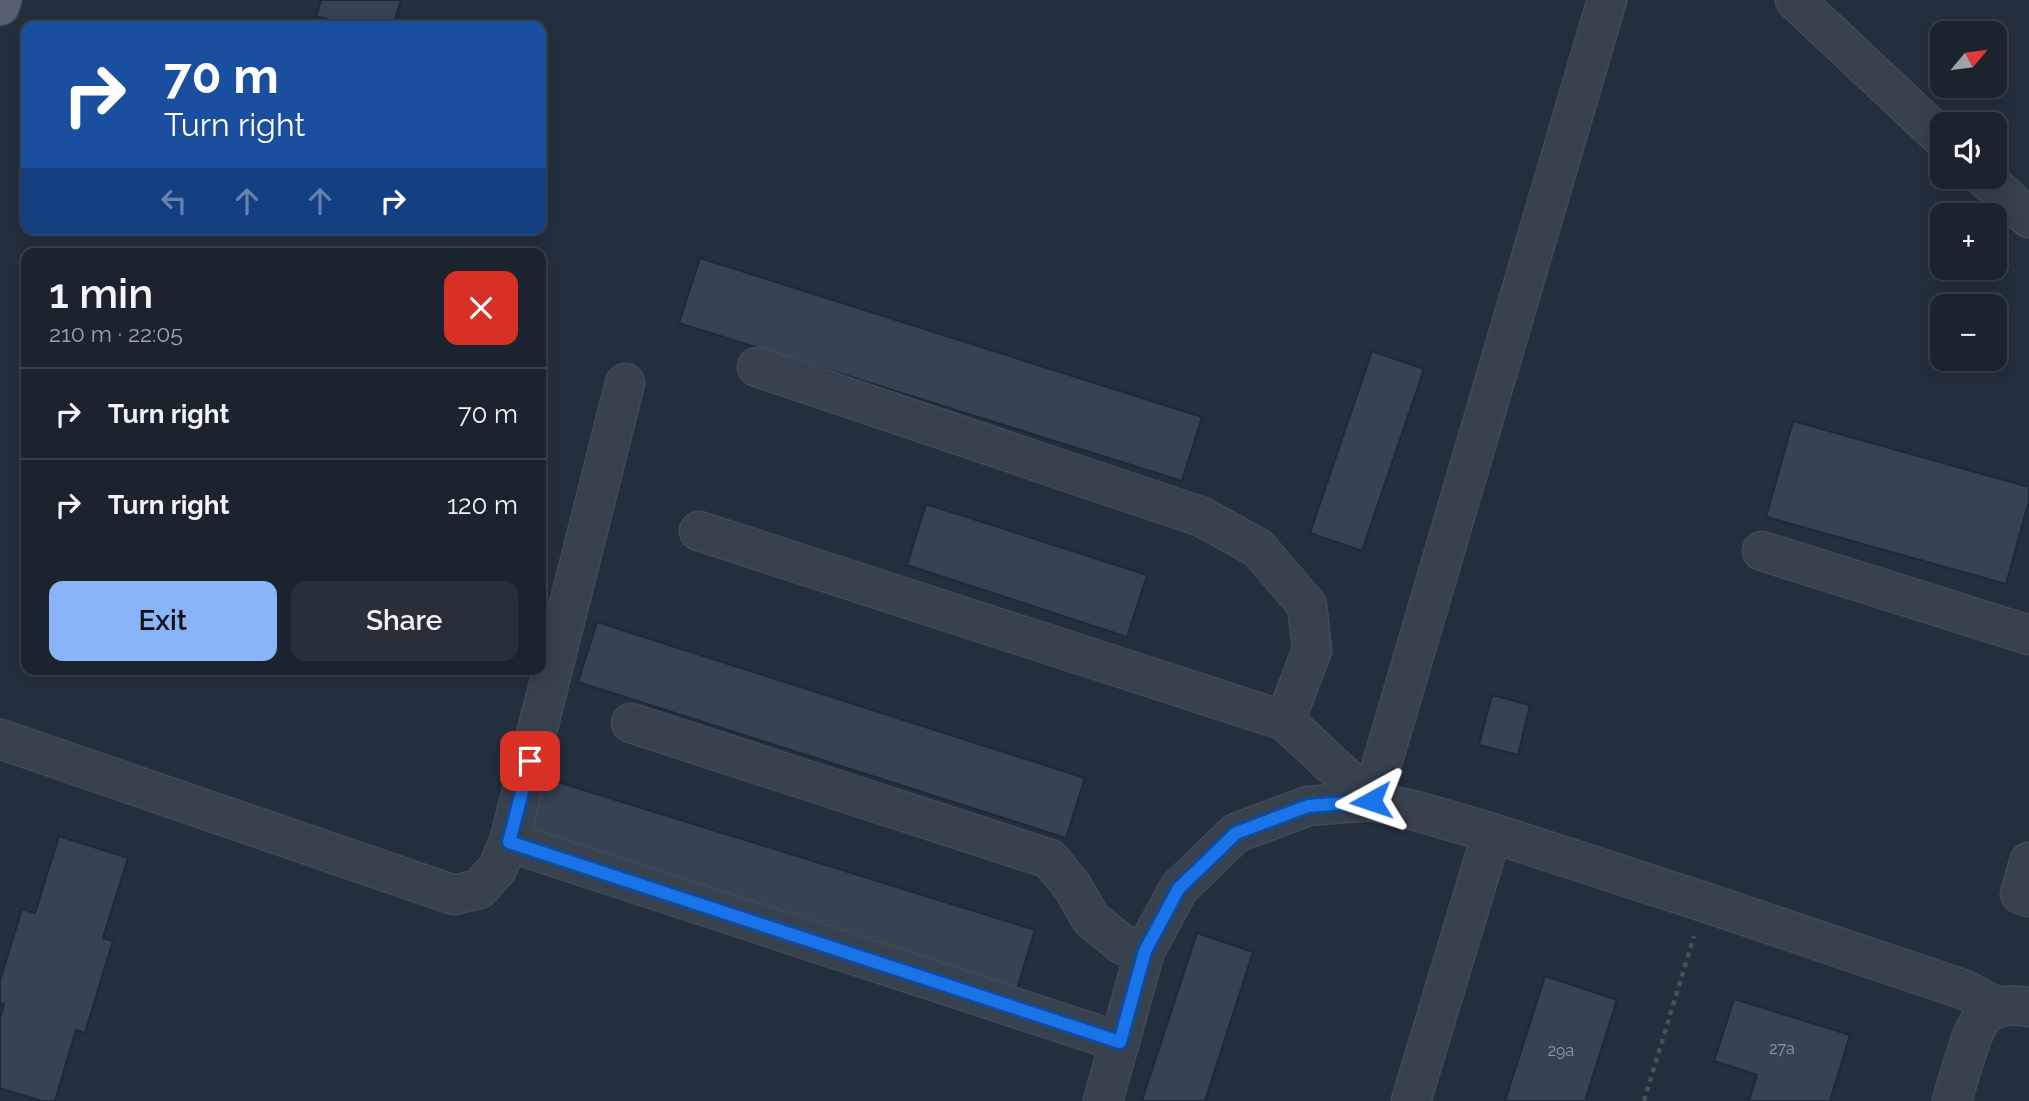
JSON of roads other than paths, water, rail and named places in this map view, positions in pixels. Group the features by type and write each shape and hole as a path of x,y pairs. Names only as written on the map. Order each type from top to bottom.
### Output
{"main road":[{"path":"0,6 2,0"}],"street":[{"path":"1371,801 1606,0"},
{"path":"1795,0 1930,127"},
{"path":"1997,189 2029,218"},
{"path":"757,367 1202,517 1258,548 1307,605 1312,650 1285,721"},
{"path":"0,739 454,895 479,889 498,869 509,842 625,383"},
{"path":"699,531 1285,721 1371,801"},
{"path":"1762,551 2029,635"},
{"path":"631,723 1050,859 1072,886 1091,919 1123,945 1145,951"},
{"path":"1103,1101 1145,951 1179,888 1236,833 1308,806 1371,801 1413,810 1704,902 2013,1007"},
{"path":"1411,1101 1486,831"},
{"path":"509,842 1120,1042"},
{"path":"2029,862 2020,894 2029,897"},
{"path":"1952,1101 1973,1031 1983,1016 2013,1007"}]}
